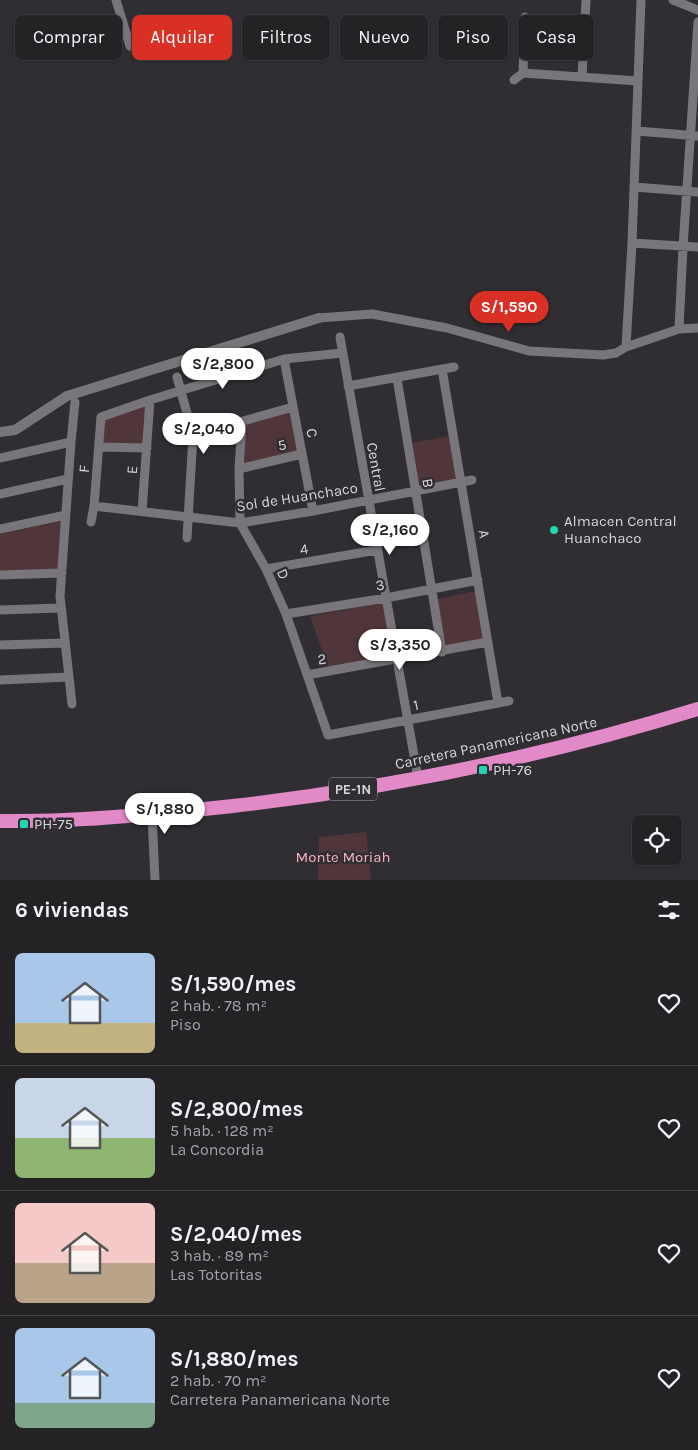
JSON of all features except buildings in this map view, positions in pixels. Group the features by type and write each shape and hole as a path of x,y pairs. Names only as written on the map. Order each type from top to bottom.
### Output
{"highway":[{"name":"Carretera Panamericana Norte","path":"0,821 152,815 306,797 470,769 628,730 698,709"}],"street":[{"path":"116,0 130,46"},
{"path":"582,77 586,0"},
{"path":"626,347 632,244 641,0"},
{"path":"673,0 698,10"},
{"path":"679,329 687,191 694,136 698,22"},
{"path":"523,60 523,73"},
{"path":"514,80 523,73 638,81"},
{"path":"636,131 694,136"},
{"path":"634,187 698,192"},
{"path":"632,244 698,248"},
{"path":"0,432 15,430 67,396 318,318 372,314 447,328 529,351 603,355 616,353 626,347 679,329 698,328"},
{"name":"Central","path":"340,337 418,778"},
{"path":"150,400 284,359 342,353"},
{"name":"C","path":"284,359 313,511"},
{"path":"348,386 454,367"},
{"name":"A","path":"442,369 498,703"},
{"path":"177,377 193,435 187,538"},
{"name":"B","path":"397,378 442,652"},
{"name":"F","path":"92,522 101,417 150,400"},
{"name":"E","path":"142,511 150,400"},
{"path":"72,704 60,596 70,442 75,402"},
{"path":"193,435 293,407"},
{"name":"D","path":"242,422 239,468 240,523 266,569 286,614 328,735"},
{"path":"0,458 70,442"},
{"path":"99,447 147,448"},
{"name":"5","path":"239,468 302,454"},
{"path":"0,494 68,480"},
{"name":"Sol de Huanchaco","path":"94,506 240,523 313,511 472,480"},
{"path":"0,529 66,516"},
{"name":"4","path":"266,569 377,550"},
{"path":"0,574 62,573"},
{"name":"3","path":"286,614 386,598 478,580"},
{"path":"0,610 61,608"},
{"name":"2","path":"307,675 442,652 488,642"},
{"path":"0,645 64,643"},
{"path":"0,680 69,676"},
{"name":"1","path":"328,735 509,701"},
{"path":"152,815 155,880"}],"green space":[{"path":"147,403 145,446 103,444 105,417"},
{"path":"291,409 299,452 241,464 245,422"},
{"path":"450,436 458,478 419,484 412,443"},
{"path":"63,521 59,569 0,571 0,534"},
{"path":"477,591 486,641 446,648 437,599"},
{"path":"383,603 392,656 328,667 310,616"},
{"name":"Monte Moriah","path":"366,832 371,880 318,880 319,837"}],"place":[{"name":"Almacen Central Huanchaco","path":"554,530"},
{"name":"PH-76","path":"483,770"},
{"name":"PH-75","path":"24,824"}]}
